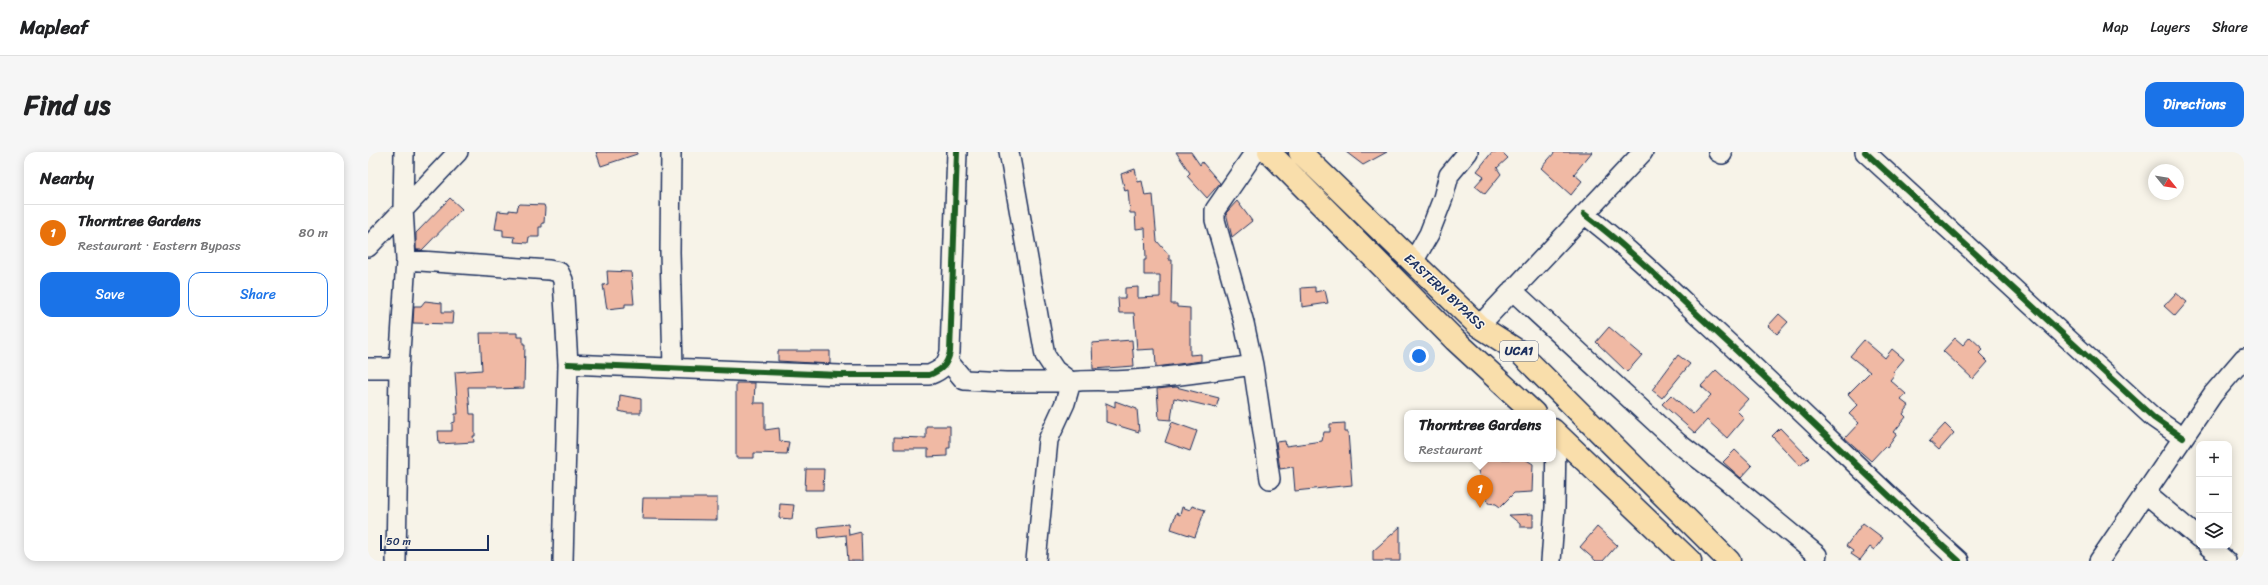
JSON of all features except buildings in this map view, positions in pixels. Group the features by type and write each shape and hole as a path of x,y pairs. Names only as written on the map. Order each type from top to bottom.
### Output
{"main road":[{"name":"EASTERN BYPASS","path":"1269,152 1455,340 1531,410"},
{"name":"EASTERN BYPASS","path":"1300,152 1479,326 1518,351 1729,561"},
{"path":"1556,434 1690,561"}],"street":[{"path":"396,561 399,368 406,260 403,208 404,152"},
{"path":"368,247 403,208 458,152"},
{"path":"671,152 670,252 673,368"},
{"path":"568,364 840,375 929,375 941,370 948,361 950,352 957,152"},
{"path":"1009,152 1045,355 1055,370 1071,382"},
{"path":"1255,152 1215,210 1215,220 1244,323 1253,365 1270,479"},
{"path":"1413,262 1429,234 1444,198 1449,175 1468,152"},
{"path":"1865,152 2154,418 2183,438"},
{"path":"1479,326 1584,214 1634,155"},
{"path":"1584,214 1616,239 1779,389 1889,498 1959,561"},
{"path":"406,260 559,272 563,280 568,364 563,561"},
{"path":"1512,290 1678,443 1726,479 1817,555"},
{"path":"2099,561 2213,394 2244,358"},
{"path":"948,361 964,380 1006,382 1071,382 1086,380 1107,382 1172,377 1253,365"},
{"path":"368,368 399,368"},
{"path":"1036,561 1048,440 1065,403 1071,382"},
{"path":"1551,561 1553,462"},
{"path":"2145,493 2196,536"},
{"path":"2212,549 2226,561"}],"cycle path":[{"path":"568,364 840,375 929,375 937,371 945,364 950,352 957,152"},
{"path":"1865,152 2154,418 2183,438"},
{"path":"1584,214 1629,251 1959,561"}],"place":[{"name":"Thorntree Gardens","path":"1480,508"}]}
